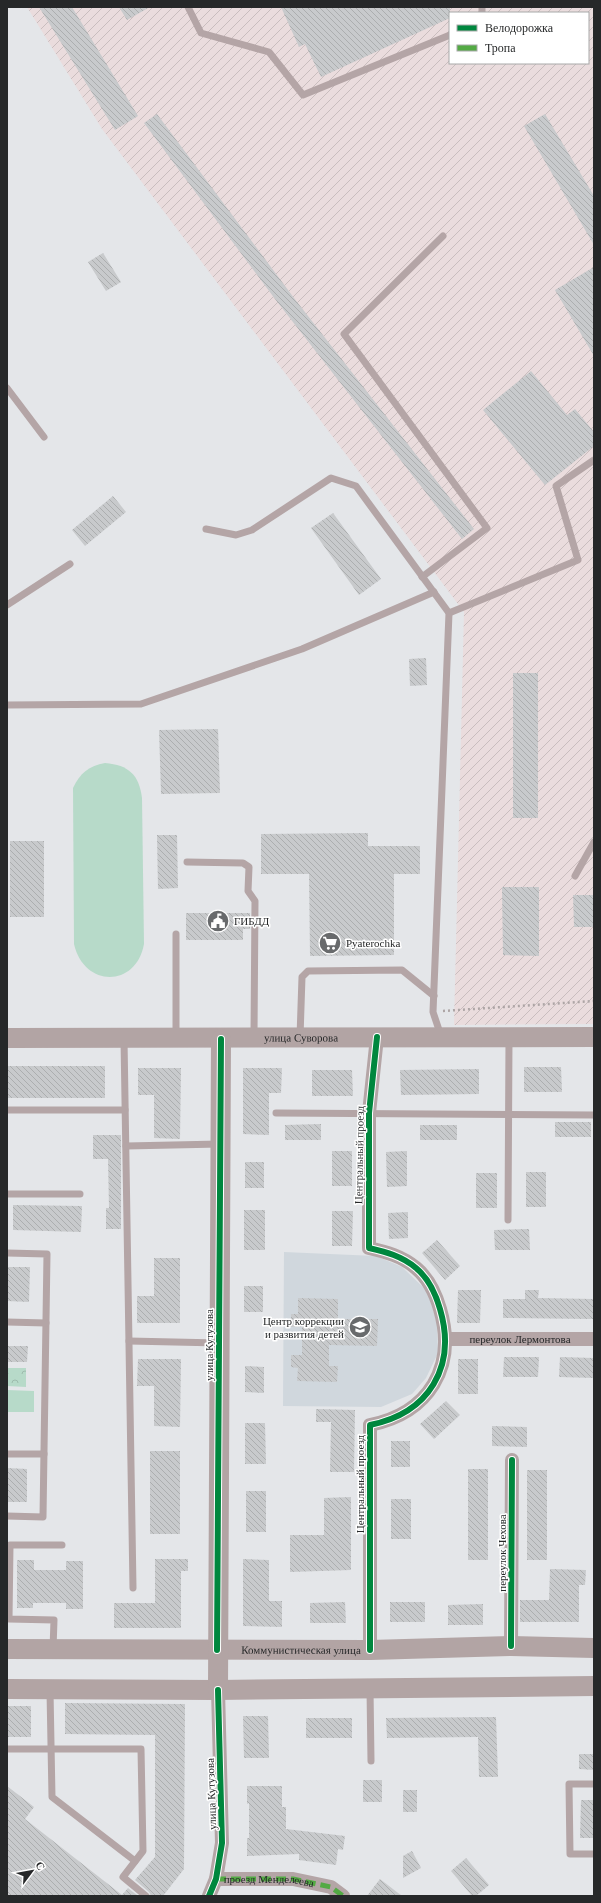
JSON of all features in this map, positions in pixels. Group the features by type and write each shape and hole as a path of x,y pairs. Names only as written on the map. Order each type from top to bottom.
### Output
{"main road":[{"name":"улица Суворова","path":"7,1038 300,1039 377,1037 594,1037"},
{"name":"улица Кутузова","path":"218,1690 221,1039"},
{"name":"Коммунистическая улица","path":"7,1649 370,1650 511,1646 594,1648"},
{"path":"7,1689 218,1690 370,1687 594,1686"}],"street":[{"name":"Центральный проезд","path":"370,1650 370,1425 388,1421 412,1409 434,1385 444,1357 446,1339 444,1324 435,1294 417,1268 395,1254 369,1248 369,1113 377,1037"},
{"name":"переулок Лермонтова","path":"446,1339 594,1339"},
{"name":"переулок Чехова","path":"511,1646 512,1460"},
{"name":"улица Кутузова","path":"209,1896 216,1880 222,1843 218,1690"},
{"name":"проезд Менделеева","path":"216,1880 292,1879 330,1887 343,1896"}],"lane":[{"path":"188,7 201,33 269,52 303,95 449,35"},
{"path":"422,577 486,528 344,334 443,236"},
{"path":"7,388 44,437"},
{"path":"449,613 578,560 556,486 594,460"},
{"path":"206,529 236,535 252,530 331,478 356,486 449,613 434,996 434,1012 441,1038"},
{"path":"7,605 70,564"},
{"path":"7,705 141,704 302,649 434,592"},
{"path":"575,876 594,842"},
{"path":"187,862 243,863 249,867 248,891 255,901 254,1039"},
{"path":"176,934 176,1039"},
{"path":"300,1039 302,977 308,971 402,970 434,996"},
{"path":"508,1220 509,1038"},
{"path":"124,1039 133,1588"},
{"path":"7,1110 125,1110"},
{"path":"276,1112 594,1115"},
{"path":"126,1146 220,1144"},
{"path":"7,1194 80,1194"},
{"path":"7,1253 47,1254 42,1517 7,1516"},
{"path":"7,1322 46,1323"},
{"path":"129,1342 219,1343"},
{"path":"7,1454 44,1454"},
{"path":"53,1650 54,1620 9,1619 10,1545 62,1545"},
{"path":"370,1687 371,1762"},
{"path":"50,1689 52,1797 135,1861"},
{"path":"7,1749 141,1749 143,1851 123,1877 146,1896"},
{"path":"594,1784 569,1784 570,1854 594,1854"}],"path":[{"path":"434,1012 594,1001"}],"shaded area":[{"path":"27,7 594,7 594,1024 454,1025 464,612 102,129"},
{"name":"Центр коррекции и развития детей","path":"284,1252 376,1256 402,1267 427,1291 437,1322 438,1353 426,1378 412,1394 381,1407 283,1406"}],"green space":[{"path":"105,763 120,766 131,773 138,783 142,798 144,944 139,958 131,969 121,975 110,977 98,975 88,969 80,958 74,944 73,788 82,774 94,766"},
{"path":"7,1368 26,1368 26,1387 7,1386"},
{"path":"7,1390 34,1391 34,1412 7,1412"}],"building":[{"path":"39,7 72,7 138,116 115,130"},
{"path":"119,7 150,7 127,20"},
{"path":"281,7 450,7 449,18 321,77 305,44 299,47"},
{"path":"157,114 294,298 474,529 462,539 275,299 144,123"},
{"path":"545,114 594,196 594,245 524,126"},
{"path":"103,253 121,282 106,291 88,262"},
{"path":"594,267 594,356 555,290"},
{"path":"531,371 567,415 575,409 594,432 594,446 545,485 483,410"},
{"path":"113,496 126,512 85,546 72,530"},
{"path":"333,513 381,579 359,595 311,528"},
{"path":"426,658 427,685 410,686 409,659"},
{"path":"513,673 538,673 538,818 513,818"},
{"path":"218,729 220,793 161,794 159,730"},
{"path":"368,833 368,846 420,846 420,874 394,874 394,955 310,956 309,874 261,874 261,834"},
{"path":"157,835 177,835 178,888 158,889"},
{"path":"10,841 44,841 44,917 10,917"},
{"path":"502,887 539,887 539,956 503,955"},
{"path":"573,895 594,895 594,927 574,927"},
{"name":"ГИБДД","path":"186,913 250,913 250,929 243,929 243,940 186,940"},
{"path":"7,1066 105,1066 105,1098 7,1098"},
{"path":"524,1067 561,1067 562,1092 524,1092"},
{"path":"138,1068 181,1068 180,1139 154,1138 154,1095 138,1095"},
{"path":"243,1068 282,1068 281,1093 269,1093 269,1135 243,1134"},
{"path":"479,1069 479,1094 401,1095 400,1070"},
{"path":"312,1070 352,1070 353,1096 312,1096"},
{"path":"555,1122 591,1122 591,1137 555,1137"},
{"path":"321,1124 321,1140 285,1140 285,1125"},
{"path":"420,1125 457,1125 457,1140 420,1140"},
{"path":"93,1135 121,1135 121,1229 106,1229 106,1208 109,1208 108,1159 93,1159"},
{"path":"332,1151 352,1151 352,1186 332,1186"},
{"path":"407,1151 407,1186 387,1187 386,1152"},
{"path":"245,1162 264,1162 264,1188 245,1188"},
{"path":"526,1172 546,1172 546,1207 526,1207"},
{"path":"476,1173 497,1173 497,1208 476,1208"},
{"path":"13,1205 82,1206 81,1232 13,1230"},
{"path":"244,1210 265,1210 265,1250 244,1250"},
{"path":"332,1211 353,1211 352,1246 332,1246"},
{"path":"408,1212 408,1238 389,1239 388,1213"},
{"path":"529,1229 530,1250 495,1250 494,1230"},
{"path":"437,1240 460,1266 445,1280 422,1253"},
{"path":"154,1258 180,1258 180,1323 137,1323 137,1296 154,1296"},
{"path":"7,1267 30,1267 29,1302 7,1301"},
{"path":"244,1286 263,1286 263,1312 244,1312"},
{"path":"458,1290 481,1290 480,1323 457,1323"},
{"path":"525,1290 539,1290 538,1298 594,1299 593,1319 503,1318 503,1299 525,1299"},
{"path":"298,1298 338,1299 338,1319 378,1319 377,1346 329,1345 329,1366 338,1366 337,1382 297,1381 298,1368 291,1367 291,1355 302,1355 302,1327 291,1327 291,1314 298,1314"},
{"path":"7,1346 28,1346 27,1362 7,1362"},
{"path":"504,1357 539,1357 538,1377 503,1377"},
{"path":"560,1357 594,1358 594,1378 559,1377"},
{"path":"138,1359 181,1359 180,1427 154,1426 154,1386 137,1386"},
{"path":"458,1359 478,1359 478,1394 458,1394"},
{"path":"245,1366 264,1367 264,1393 245,1392"},
{"path":"446,1401 460,1415 434,1439 420,1424"},
{"path":"316,1409 355,1410 354,1472 330,1472 331,1422 316,1422"},
{"path":"245,1423 265,1423 266,1464 245,1464"},
{"path":"492,1426 527,1427 527,1447 492,1446"},
{"path":"391,1441 410,1441 410,1467 391,1467"},
{"path":"150,1451 180,1451 180,1534 150,1534"},
{"path":"7,1468 27,1469 27,1502 7,1502"},
{"path":"468,1469 488,1469 488,1560 468,1560"},
{"path":"527,1470 547,1470 547,1560 527,1560"},
{"path":"246,1491 266,1491 266,1532 246,1532"},
{"path":"351,1497 351,1570 290,1572 290,1535 324,1535 324,1498"},
{"path":"391,1499 411,1499 411,1539 391,1539"},
{"path":"155,1559 188,1559 188,1571 181,1571 181,1628 114,1628 114,1603 155,1603"},
{"path":"243,1559 269,1560 269,1601 282,1601 282,1627 243,1626"},
{"path":"17,1560 34,1560 34,1570 66,1570 66,1561 83,1561 83,1609 66,1609 66,1603 33,1603 33,1608 17,1608"},
{"path":"550,1569 586,1570 585,1585 579,1585 579,1622 520,1622 520,1600 549,1600"},
{"path":"345,1602 346,1623 310,1623 310,1603"},
{"path":"390,1602 425,1602 425,1622 390,1622"},
{"path":"483,1604 483,1625 448,1625 448,1605"},
{"path":"65,1703 185,1704 184,1869 163,1896 151,1896 149,1892 135,1880 155,1857 155,1735 65,1734"},
{"path":"7,1706 31,1706 31,1737 7,1737"},
{"path":"243,1716 268,1716 269,1758 244,1758"},
{"path":"496,1717 498,1777 479,1777 478,1737 387,1738 386,1718"},
{"path":"306,1718 352,1718 352,1738 306,1738"},
{"path":"579,1754 594,1754 594,1770 579,1769"},
{"path":"363,1780 382,1780 382,1802 363,1802"},
{"path":"7,1786 34,1807 25,1819 122,1895 128,1888 138,1896 7,1896"},
{"path":"247,1786 282,1786 282,1807 286,1807 286,1829 345,1836 343,1850 338,1849 336,1865 299,1860 299,1854 247,1856 247,1838 249,1838 249,1803 247,1804"},
{"path":"403,1790 417,1790 417,1812 403,1812"},
{"path":"581,1800 594,1800 594,1838 580,1838"},
{"path":"412,1851 421,1868 403,1878 403,1856"},
{"path":"466,1858 489,1885 476,1896 472,1896 451,1871"},
{"path":"380,1879 402,1896 367,1896"}],"marked path":[{"path":"216,1879 293,1879 331,1887 343,1896"}],"cycle path":[{"path":"370,1650 370,1425 391,1419 408,1410 423,1398 434,1384 441,1368 445,1350 444,1330 440,1309 428,1282 416,1268 405,1260 388,1253 369,1248 369,1113 377,1037"},
{"path":"217,1650 221,1039"},
{"path":"511,1646 512,1460"},
{"path":"209,1896 216,1879 222,1843 218,1690"}],"place":[{"name":"ГИБДД","path":"218,921"},
{"name":"Pyaterochka","path":"330,943"},
{"name":"Центр коррекции и развития детей","path":"360,1327"}]}
